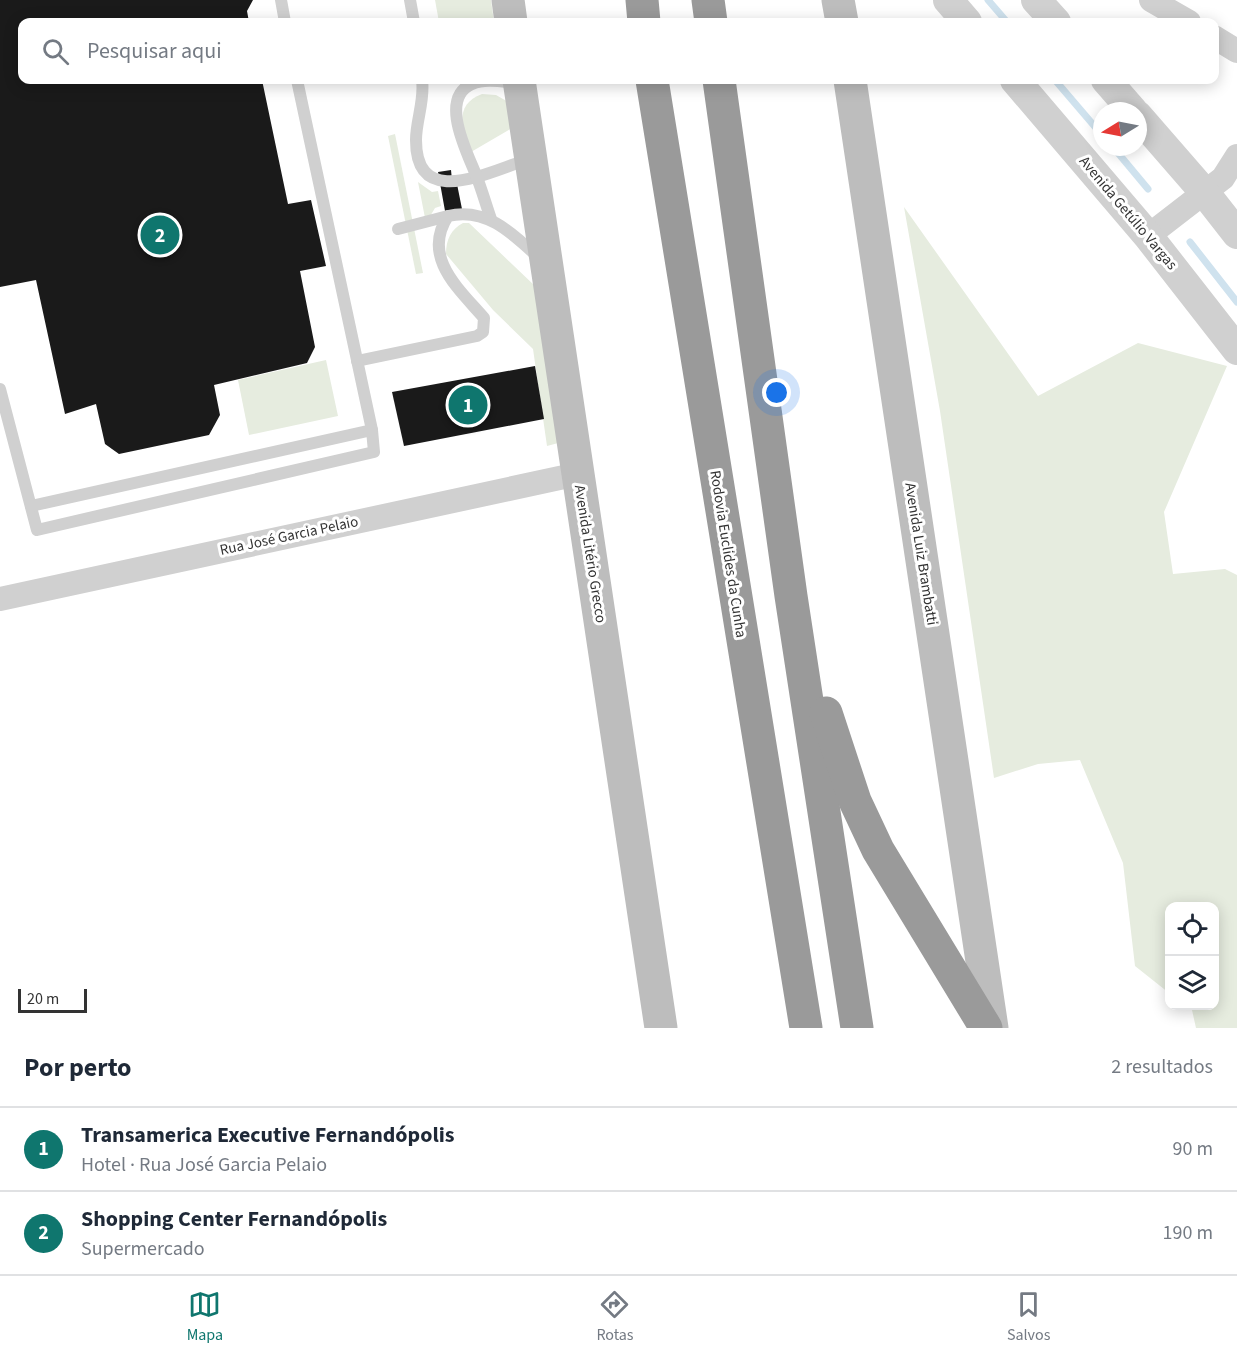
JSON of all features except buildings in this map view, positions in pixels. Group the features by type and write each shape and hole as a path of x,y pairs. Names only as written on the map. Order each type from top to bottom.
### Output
{"highway":[{"path":"642,0 644,18"},
{"path":"708,0 710,18"},
{"name":"Rodovia Euclides da Cunha","path":"653,84 806,1028"},
{"path":"720,84 791,596 857,1028"},
{"path":"791,596 834,742 855,801 878,849 987,1028"}],"main road":[{"path":"508,0 510,18"},
{"path":"838,0 841,18"},
{"name":"Avenida Litério Grecco","path":"520,84 661,1028"},
{"name":"Avenida Luiz Brambatti","path":"851,84 992,1028"}],"street":[{"path":"948,0 964,18"},
{"path":"1036,0 1052,18"},
{"path":"1151,0 1182,18"},
{"path":"1219,40 1237,51"},
{"name":"Avenida Getúlio Vargas","path":"1019,84 1148,236 1237,350"},
{"path":"1109,84 1125,102"},
{"path":"1147,126 1237,234"},
{"path":"1148,236 1223,178 1237,156"},
{"name":"Rua José Garcia Pelaio","path":"0,599 578,474"}],"lane":[{"path":"280,0 284,18"},
{"path":"410,0 413,18"},
{"path":"0,389 36,529 39,530 372,453 375,446 372,430 298,84"},
{"path":"422,84 416,139 422,167 436,180 477,178 506,165 532,158"},
{"path":"471,84 461,92 456,106 458,129 491,219"},
{"path":"398,229 462,213 491,219 546,264"},
{"path":"357,361 477,336 483,332 484,318 450,279 439,261 439,236 448,216"},
{"path":"31,506 372,430"}],"shaded area":[{"path":"435,0 491,0 493,18 438,18"},
{"path":"482,94 496,95 512,104 512,128 471,152 462,118 467,104"},
{"path":"395,134 423,273 416,274 388,136"},
{"path":"418,182 432,192 438,191 441,206 435,208 426,223"},
{"path":"904,207 1038,396 1138,343 1227,366 1164,512 1173,574 1225,569 1237,575 1237,1028 1196,1028 1192,1010 1219,1010 1219,902 1165,902 1165,990 1135,966 1123,863 1080,760 1038,764 994,778 940,411"},
{"path":"463,223 469,223 535,286 562,442 547,446 533,349 493,310 446,254 450,236 455,228"},
{"path":"326,360 338,416 249,435 238,380"}],"waterway":[{"path":"988,0 1004,18"},
{"path":"1058,84 1093,124"},
{"path":"1120,156 1148,189"},
{"path":"1190,242 1237,302"}],"place":[{"name":"Shopping Center Fernandópolis","path":"160,235"},
{"name":"Transamerica Executive Fernandópolis","path":"468,405"}]}
